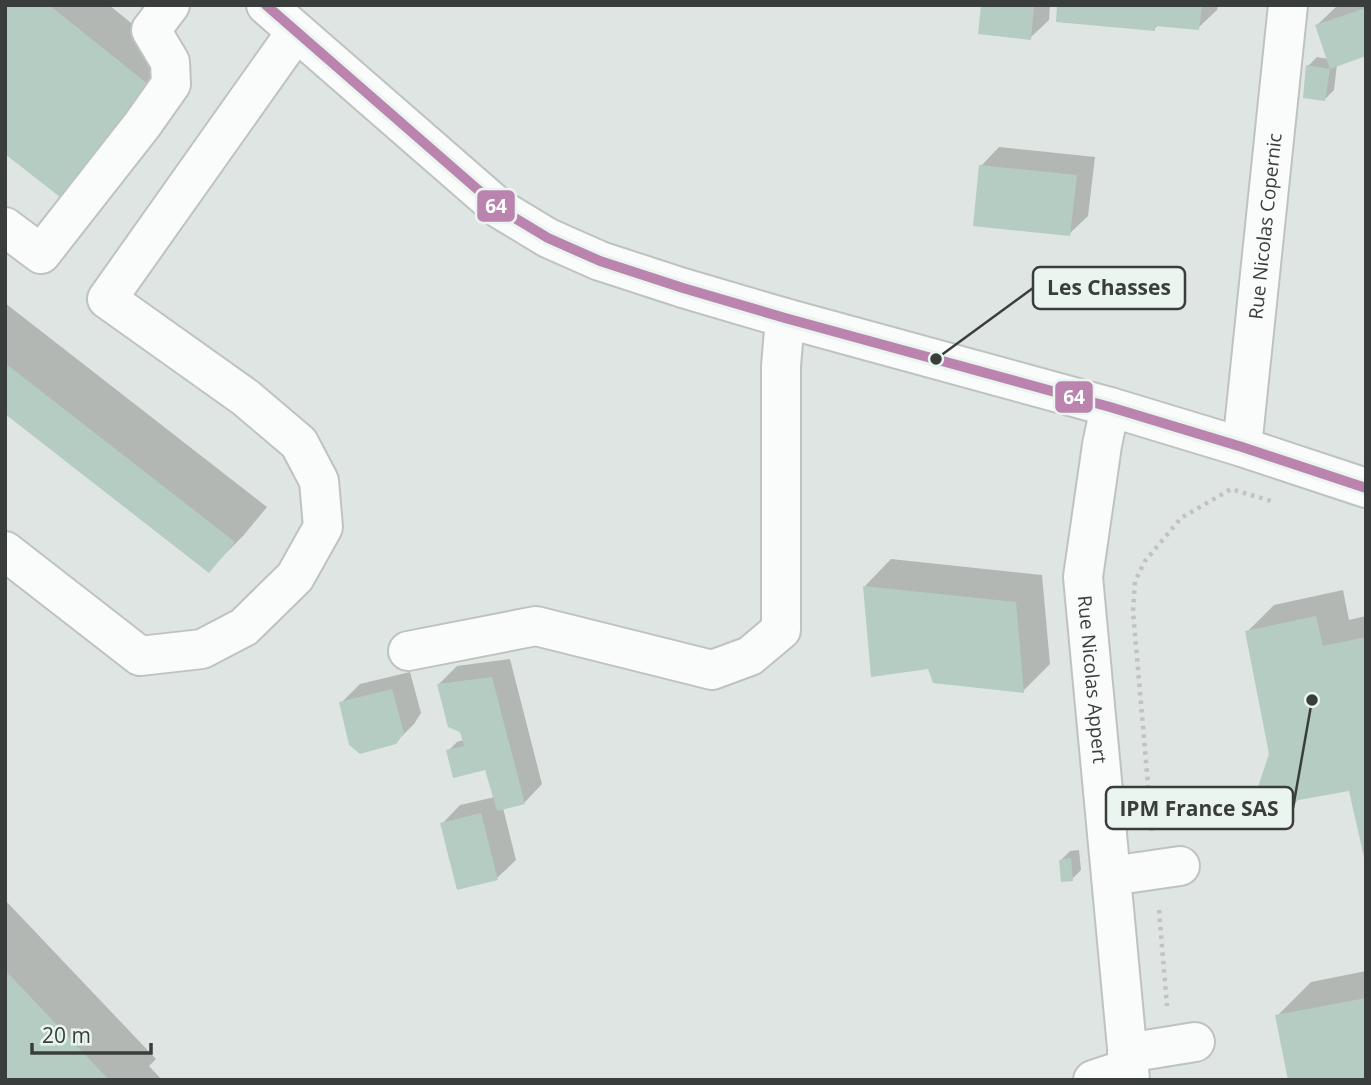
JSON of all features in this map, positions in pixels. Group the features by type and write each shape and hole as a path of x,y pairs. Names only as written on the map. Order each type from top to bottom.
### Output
{"street":[{"path":"5,227 41,254 142,125 171,84 170,62 151,30 170,5"},
{"path":"265,5 500,209 548,238 600,261 785,318 1110,407 1366,488"},
{"name":"Rue Nicolas Copernic","path":"1242,447 1289,5"},
{"path":"5,551 140,656 202,649 244,628 295,577 323,527 319,481 299,443 246,398 107,299 296,32"},
{"path":"408,651 536,626 712,670 750,656 781,630 781,366 785,318"},
{"name":"Rue Nicolas Appert","path":"1110,407 1083,577 1129,1067"},
{"path":"1111,876 1168,868"},
{"path":"1093,1080 1183,1044"}],"path":[{"path":"1183,1044 1168,868 1133,611 1135,581 1145,561 1181,518 1231,489"}],"building":[{"path":"5,5 49,5 154,89 65,201 5,154"},
{"path":"981,5 1034,5 1031,40 978,34"},
{"path":"1057,5 1202,5 1199,30 1155,26 1155,31 1056,22"},
{"path":"1366,8 1366,56 1330,69 1315,25"},
{"path":"1306,65 1330,69 1325,101 1303,98"},
{"path":"979,165 1077,175 1070,236 973,226"},
{"path":"5,363 235,542 209,573 5,414"},
{"path":"863,586 1016,602 1024,693 933,683 928,669 871,677"},
{"path":"1316,616 1323,646 1366,637 1366,866 1349,791 1293,801 1285,817 1252,805 1269,754 1245,631"},
{"path":"492,677 525,804 497,811 485,770 453,778 446,750 464,746 460,732 448,727 437,684"},
{"path":"392,689 404,733 396,744 360,754 349,745 339,702"},
{"path":"481,813 498,880 457,890 440,823"},
{"path":"1071,858 1073,881 1061,882 1059,860"},
{"path":"5,970 109,1080 5,1080"},
{"path":"1366,998 1366,1080 1288,1080 1275,1015"}],"transit line":[{"name":"64","path":"266,5 500,209 548,238 600,261 785,318 1110,407 1366,488"}],"place":[{"name":"Les Chasses","path":"936,359"},
{"name":"IPM France SAS","path":"1312,700"}]}
